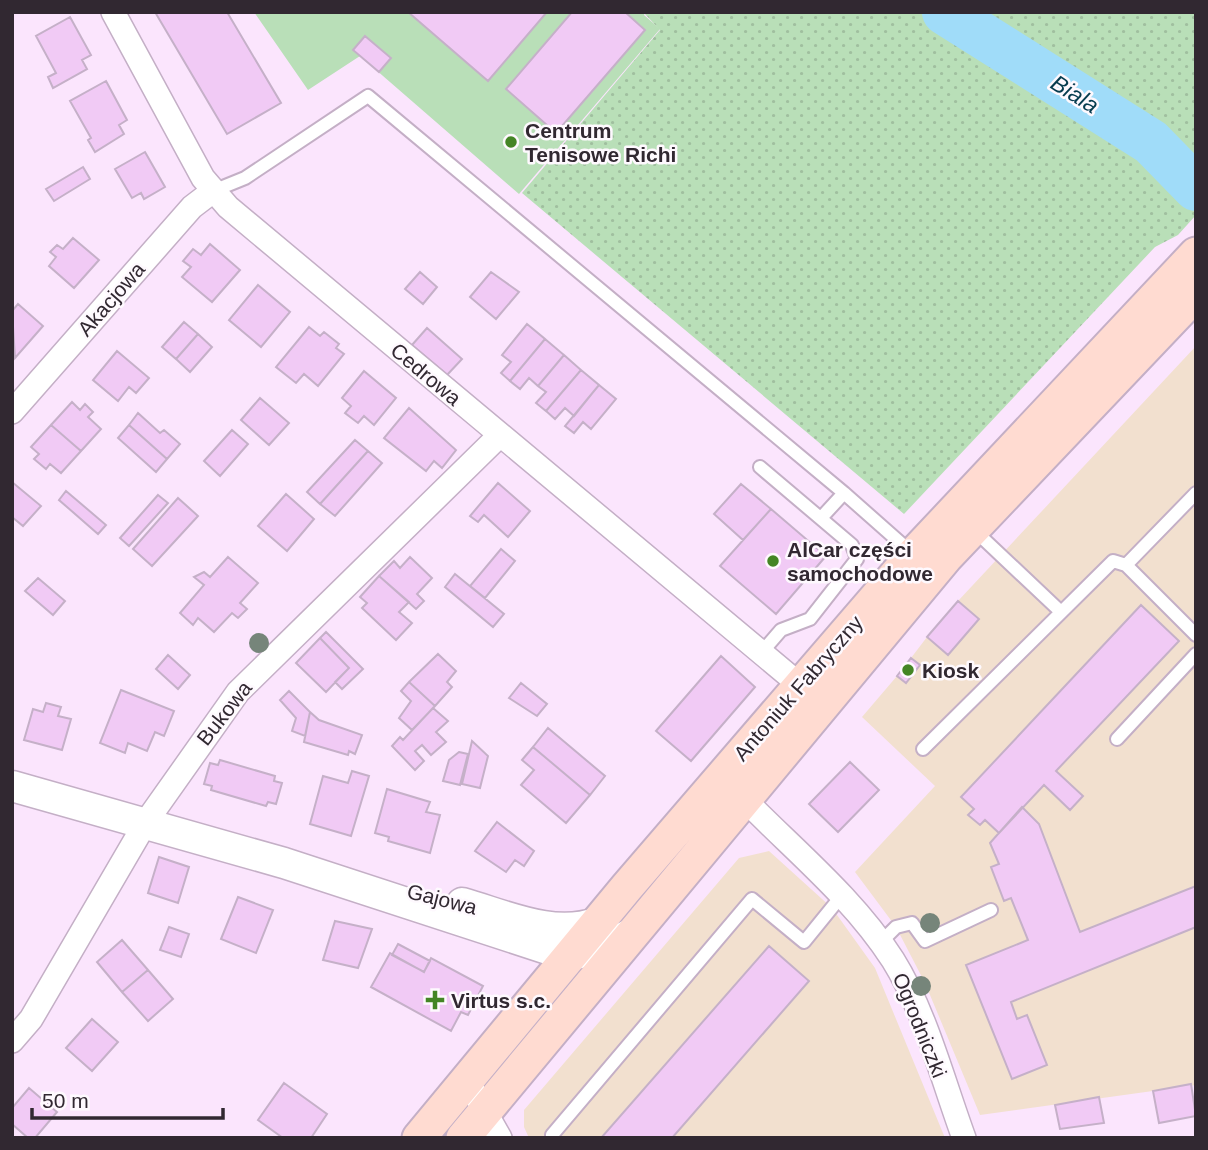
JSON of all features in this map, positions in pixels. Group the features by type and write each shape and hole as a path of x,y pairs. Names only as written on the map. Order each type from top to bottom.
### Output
{"main road":[{"name":"Antoniuk Fabryczny","path":"419,1138 569,956 913,555 1196,254"},
{"name":"Antoniuk Fabryczny","path":"463,1138 494,1124 637,930 972,529 1196,294"}],"street":[{"name":"Cedrowa","path":"113,12 213,191 240,218 800,685"},
{"name":"Akacjowa","path":"12,412 192,207 213,191"},
{"name":"Bukowa","path":"12,1041 31,1019 146,822 237,692 499,436"},
{"name":"Gajowa","path":"12,786 284,863 569,956"},
{"name":"Ogrodniczki","path":"745,800 843,894 880,943 912,997 964,1138"},
{"name":"Gajowa","path":"284,863 454,901 561,930 580,929 598,922"},
{"path":"569,956 609,945 637,930"},
{"path":"467,1080 494,1124"}],"lane":[{"path":"213,191 245,178 368,96 844,493 913,555"},
{"path":"760,467 852,545 857,559 810,619 782,630 762,652"},
{"path":"821,519 844,493"},
{"path":"1126,565 1196,493"},
{"path":"972,529 1061,612"},
{"path":"923,749 1113,561 1126,565 1196,635"},
{"path":"1117,739 1196,654"},
{"path":"553,1138 552,1135 752,899 804,942 843,894"},
{"path":"880,943 896,927 912,923 925,941 991,910"}],"shaded area":[{"path":"1196,346 1196,1085 980,1115 925,983 896,927 855,872 935,786 862,717 897,676 906,683 920,665 911,658 927,637 948,655 979,619 958,601"},
{"path":"769,851 832,908 875,968 945,1138 529,1138 524,1127 524,1110 739,858"}],"green space":[{"name":"Centrum Tenisowe Richi","path":"254,12 645,12 644,15 660,29 519,194 360,56 308,90"},
{"path":"646,12 1196,12 1196,215 1178,235 1155,247 904,514 522,193 660,30"}],"building":[{"path":"155,12 227,12 281,103 227,134"},
{"path":"408,12 547,12 488,81"},
{"path":"572,12 625,12 645,30 556,133 506,89"},
{"path":"70,17 91,55 82,60 87,69 53,88 48,77 56,73 36,36"},
{"path":"365,36 391,58 379,72 353,50"},
{"path":"106,81 127,120 119,125 124,134 95,152 88,140 91,138 70,101"},
{"path":"145,152 165,187 144,199 141,193 132,198 115,169"},
{"path":"83,167 90,179 54,201 46,189"},
{"path":"73,238 99,260 74,288 49,266 56,257 50,252 57,245 63,249"},
{"path":"210,244 240,270 212,302 182,277 191,267 183,261 193,249 201,255"},
{"path":"420,272 437,287 423,304 405,289"},
{"path":"491,272 519,292 496,319 470,297"},
{"path":"258,285 290,312 261,347 229,320"},
{"path":"18,304 43,326 15,358 12,311"},
{"path":"184,322 198,334 176,359 162,347"},
{"path":"527,324 545,339 510,381 501,373 511,362 502,355"},
{"path":"309,327 320,336 324,332 339,344 336,348 344,354 318,386 304,374 296,383 276,367"},
{"path":"427,328 462,359 447,375 412,345"},
{"path":"198,334 212,347 190,372 176,359"},
{"path":"545,339 564,355 538,386 529,378 520,389 510,381"},
{"path":"117,351 149,378 136,393 129,387 118,401 93,380"},
{"path":"564,355 581,370 546,411 536,403 546,392 538,386"},
{"path":"581,370 599,385 574,416 565,408 555,419 546,411"},
{"path":"364,371 396,398 374,425 364,416 358,423 345,413 351,406 342,398"},
{"path":"599,385 616,399 591,429 583,422 574,433 565,426"},
{"path":"260,398 289,423 269,445 241,420"},
{"path":"72,402 80,410 85,404 93,412 88,417 101,429 81,451 51,425"},
{"path":"409,408 456,450 442,468 434,461 426,471 384,438"},
{"path":"138,413 160,433 164,430 180,444 167,459 129,425"},
{"path":"51,425 81,451 61,473 50,464 46,469 34,459 39,454 31,447"},
{"path":"129,425 167,459 156,472 118,438"},
{"path":"232,430 248,444 220,476 204,461"},
{"path":"355,440 368,451 320,504 307,492"},
{"path":"368,451 382,463 335,516 320,504"},
{"path":"12,482 41,506 23,526 12,517"},
{"path":"498,483 530,511 508,537 484,515 478,522 470,516"},
{"path":"741,484 771,509 743,540 714,514"},
{"path":"66,491 106,525 98,534 59,500"},
{"path":"286,494 314,519 287,551 258,526"},
{"path":"158,495 168,503 129,546 120,538"},
{"path":"178,498 198,516 152,566 133,549"},
{"name":"AlCar części samochodowe","path":"771,509 826,556 776,614 720,566"},
{"path":"501,549 515,561 485,598 470,586"},
{"path":"228,557 258,583 240,603 247,609 238,618 232,613 214,632 198,618 193,625 180,613 204,585 194,577 204,572 210,577"},
{"path":"410,557 432,578 417,594 424,601 416,609 379,576 394,561 400,568"},
{"path":"455,574 504,614 493,627 445,587"},
{"path":"379,576 409,602 399,612 412,623 396,640 362,608 367,603 360,597"},
{"path":"38,578 65,601 53,615 25,591"},
{"path":"958,601 979,619 948,655 927,637"},
{"path":"1141,605 1179,641 1056,771 1083,796 1070,810 1044,785 999,833 985,820 980,825 968,815 974,809 961,797"},
{"path":"326,632 363,669 342,689 335,682 349,668 320,638"},
{"path":"320,638 349,668 326,692 296,663"},
{"path":"438,654 456,671 447,682 452,687 435,706 409,682"},
{"path":"168,655 190,675 178,689 156,669"},
{"path":"721,656 755,687 691,761 656,731"},
{"name":"Kiosk","path":"911,658 920,665 906,683 897,676"},
{"path":"409,682 435,706 412,730 399,718 411,701 401,691"},
{"path":"521,683 547,704 537,716 509,698"},
{"path":"121,690 174,711 164,736 155,732 147,751 128,743 125,753 100,743"},
{"path":"289,691 310,712 305,736 292,731 296,718 280,700"},
{"path":"46,703 61,707 58,716 71,719 62,750 24,740 33,709 43,712"},
{"path":"433,708 448,721 436,732 446,742 431,755 422,745 415,751 424,761 415,770 392,746 400,737 403,740"},
{"path":"310,712 319,720 362,735 355,754 349,751 348,755 304,742"},
{"path":"548,728 605,776 590,795 533,747"},
{"path":"472,741 488,756 480,788 462,784"},
{"path":"533,747 590,795 566,823 521,785 534,770 522,760"},
{"path":"459,752 468,754 460,785 443,781 449,760"},
{"path":"220,760 275,776 274,781 282,783 276,804 268,802 266,806 211,790 212,786 204,784 210,763 218,765"},
{"path":"850,762 879,790 838,832 809,804"},
{"path":"352,771 369,776 351,836 310,824 323,776 348,783"},
{"path":"387,789 430,802 426,812 440,815 430,853 388,841 389,837 375,833"},
{"path":"1022,807 1039,824 1080,932 1196,886 1196,927 1011,1002 1017,1019 1027,1015 1047,1065 1012,1079 966,965 1028,940 1011,898 1004,901 991,867 999,864 990,843"},
{"path":"497,822 534,851 524,866 515,860 506,872 475,851"},
{"path":"159,857 189,867 178,903 148,893"},
{"path":"238,897 273,910 256,953 221,939"},
{"path":"335,921 372,929 358,968 323,960"},
{"path":"169,927 189,934 181,957 160,950"},
{"path":"122,940 148,970 122,992 97,962"},
{"path":"398,944 430,961 424,972 392,955"},
{"path":"769,946 809,981 672,1138 601,1138"},
{"name":"Virtus s.c.","path":"390,953 424,972 431,958 483,986 468,1015 461,1012 451,1031 371,987"},
{"path":"148,970 173,999 148,1021 122,992"},
{"path":"92,1019 118,1042 92,1071 66,1048"},
{"path":"284,1083 327,1114 311,1138 283,1138 258,1120"},
{"path":"1191,1084 1196,1116 1159,1123 1153,1091"},
{"path":"29,1088 57,1112 35,1138 28,1138 12,1124 12,1108"},
{"path":"1099,1097 1104,1123 1060,1129 1055,1105"}],"waterway":[{"name":"Biala","path":"945,12 1151,142 1196,188"}],"place":[{"name":"Centrum Tenisowe Richi","path":"511,142"},
{"name":"AlCar części samochodowe","path":"773,561"},
{"name":"Kiosk","path":"908,670"},
{"name":"Virtus s.c.","path":"435,1000"}]}
